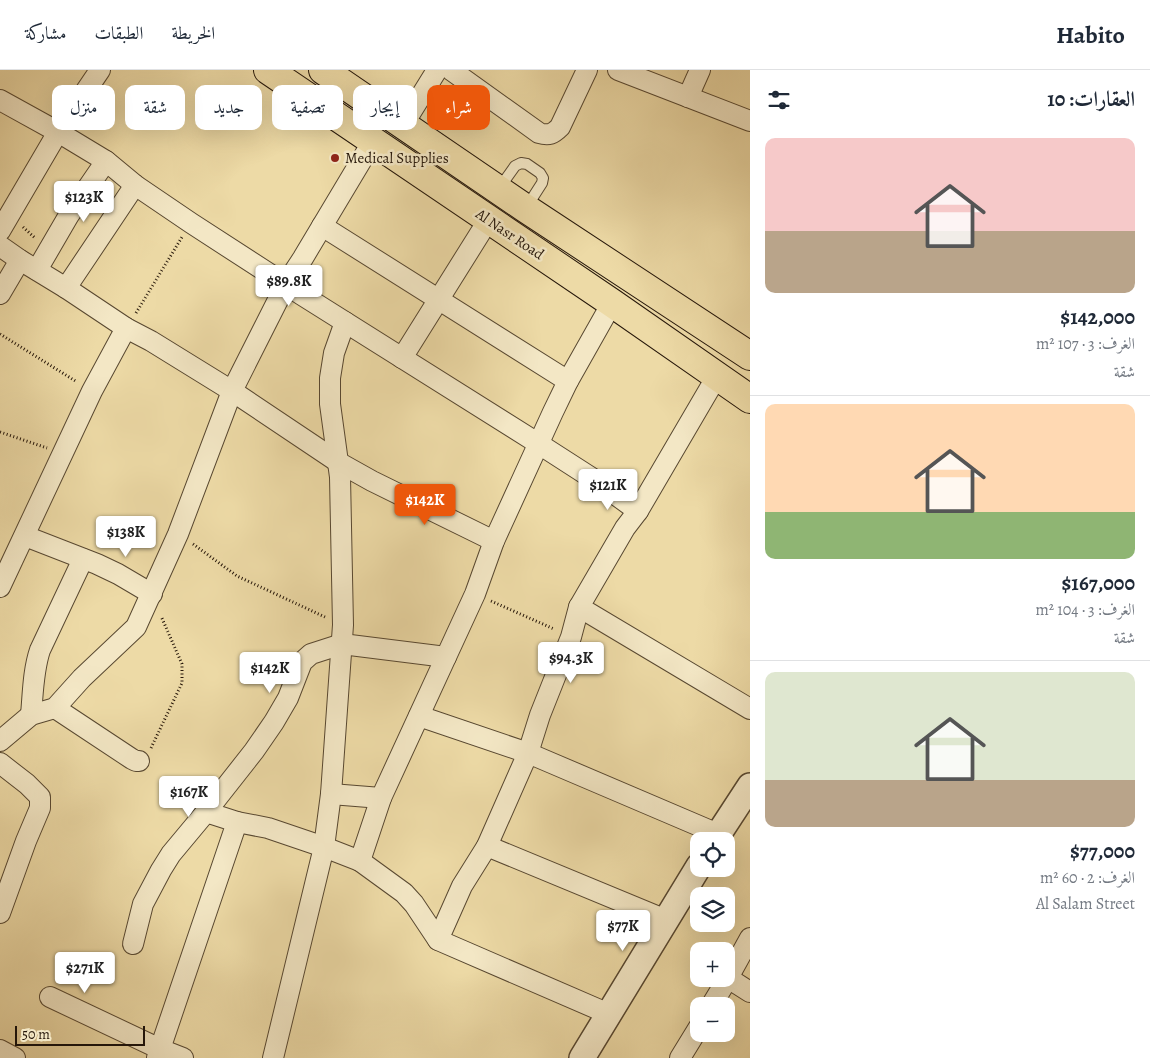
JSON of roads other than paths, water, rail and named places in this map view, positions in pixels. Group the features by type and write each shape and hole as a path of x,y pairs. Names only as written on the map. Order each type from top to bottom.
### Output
{"main road":[{"name":"Al Nasr Road","path":"268,70 489,219 750,399"},
{"name":"Al Nasr Road","path":"323,70 353,91"},
{"name":"Al Nasr Road","path":"410,130 750,356"}],"street":[{"path":"4,223 58,132 100,70"},
{"path":"417,102 437,70"},
{"path":"451,70 540,133 548,135 555,133 560,127 587,70"},
{"path":"618,70 750,121"},
{"path":"688,97 700,70"},
{"path":"0,100 106,161 135,185 191,223 598,482 638,511"},
{"path":"0,741 31,715 55,708 82,678 136,627 178,534 232,391 286,284 373,141"},
{"path":"37,270 69,215 106,161"},
{"path":"66,288 135,185"},
{"path":"402,358 489,219"},
{"path":"322,226 568,381"},
{"path":"0,246 126,328 151,341 232,391 338,462 372,481 494,540"},
{"path":"0,294 20,260"},
{"path":"360,861 381,798 475,594 494,540 568,381 612,303"},
{"path":"273,1058 324,847 330,794 342,635 340,477 330,404 330,378 334,353 345,322"},
{"path":"0,587 92,391 126,328"},
{"path":"438,940 462,886 487,846 528,752 540,715 571,637 579,606 625,528 638,511 717,376"},
{"path":"25,536 97,564 152,594"},
{"path":"31,715 34,676 39,655 83,559"},
{"path":"579,606 750,709"},
{"path":"133,944 143,904 161,870 171,854 254,751 274,722 288,698 302,662 311,654 342,635 446,657"},
{"path":"55,708 132,759 139,760"},
{"path":"419,716 528,752 705,832"},
{"path":"0,763 40,797 40,808 26,840 0,913"},
{"path":"719,832 750,786"},
{"path":"330,794 381,798"},
{"path":"206,812 237,822 268,828 360,861 404,893 414,904 438,940 609,1014"},
{"path":"158,1054 237,822"},
{"path":"487,846 666,920"},
{"path":"582,1058 692,877"},
{"path":"735,965 750,938"},
{"path":"735,982 750,992"},
{"path":"50,997 158,1054 183,1058"},
{"path":"680,1058 690,1042"},
{"path":"0,1050 15,1058"}],"lane":[{"path":"498,190 515,166 521,163 527,164 540,172 543,178 542,183 525,208"}],"place":[{"name":"Medical Supplies","path":"335,158"}]}
